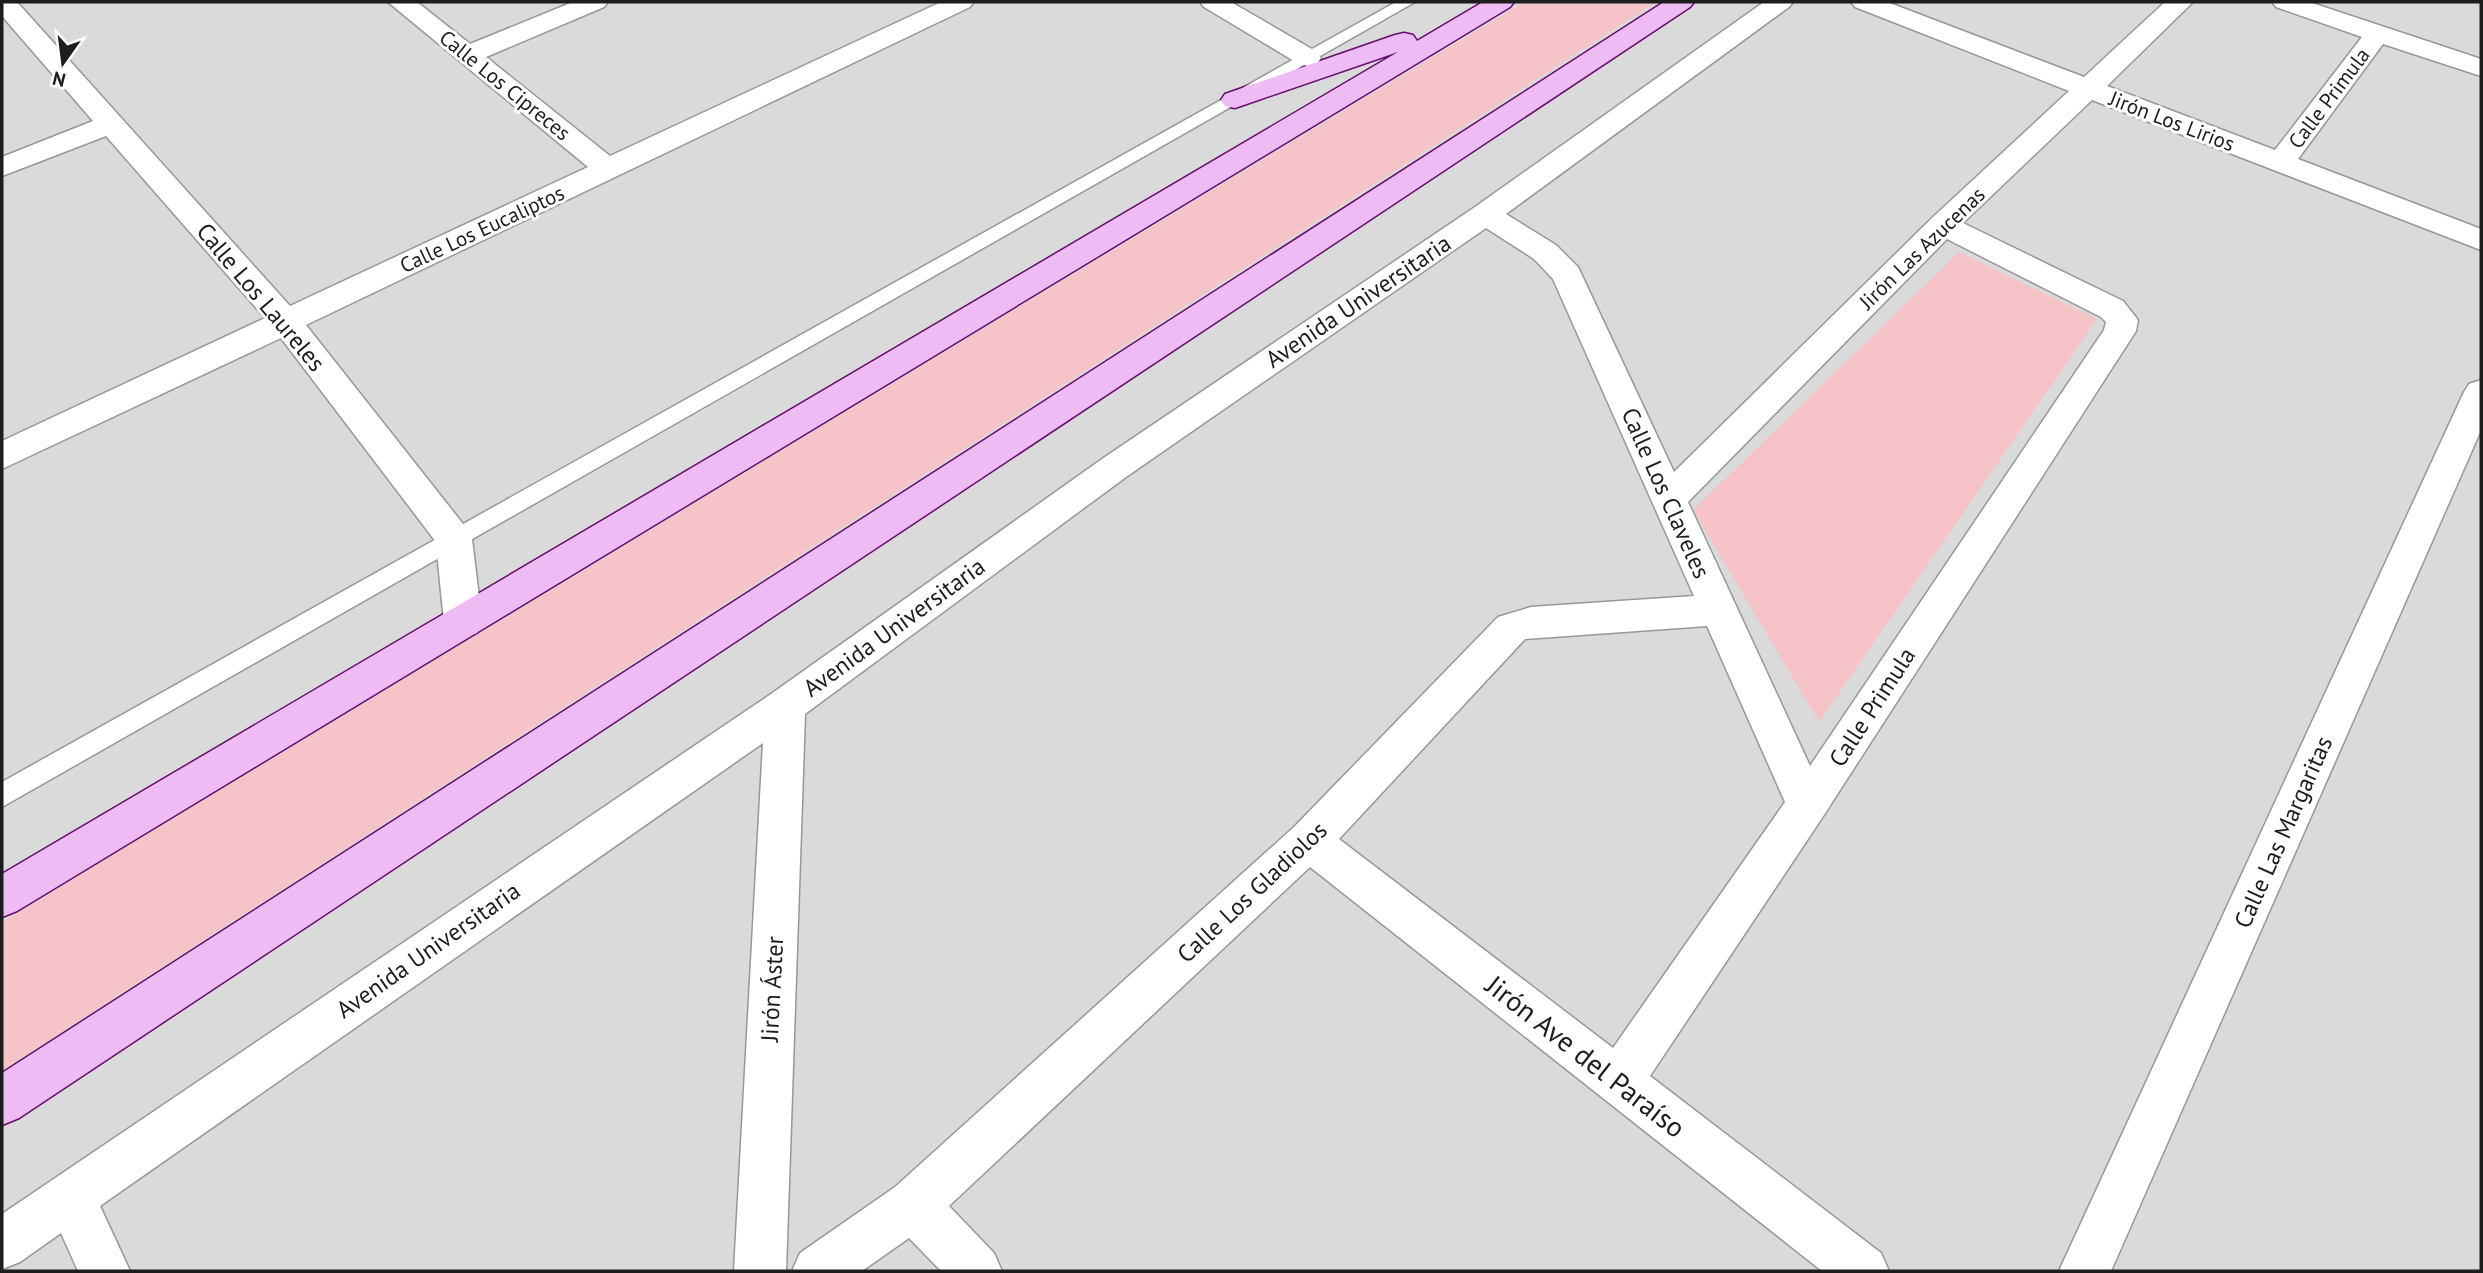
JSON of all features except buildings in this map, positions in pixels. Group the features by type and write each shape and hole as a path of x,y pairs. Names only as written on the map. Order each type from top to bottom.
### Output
{"main road":[{"path":"2,1101 1681,2"},
{"path":"1235,100 1492,7"},
{"path":"2,897 1492,7"}],"street":[{"name":"Calle Los Laureles","path":"3,2 286,322 454,539"},
{"name":"Calle Los Cipreces","path":"401,2 608,169"},
{"path":"467,55 595,2"},
{"name":"Calle Los Eucaliptos","path":"2,456 961,2"},
{"path":"1213,2 1308,58"},
{"name":"Avenida Universitaria","path":"2,1244 785,706 1114,468 1486,214 1780,2"},
{"name":"Jirón Los Lirios","path":"1864,2 2481,240"},
{"name":"Jirón Las Azucenas","path":"1668,499 1943,225 2180,2"},
{"path":"2285,2 2481,68"},
{"name":"Calle Primula","path":"2281,163 2378,33"},
{"path":"2,167 111,124"},
{"name":"Calle Los Claveles","path":"1486,214 1545,252 1567,274 1807,805"},
{"name":"Calle Primula","path":"1619,1081 1807,805 2120,331 2122,320 2112,309 1943,225"},
{"name":"Calle Las Margaritas","path":"2085,1271 2481,392"},
{"path":"454,539 463,622"},
{"name":"Calle Los Gladiolos","path":"818,1271 913,1205 1309,841 1512,628 1531,622 1718,610"},
{"name":"Jirón Áster","path":"760,1271 785,706"},
{"name":"Jirón Ave del Paraíso","path":"1309,841 1863,1271"},
{"path":"70,1197 104,1271"},
{"path":"913,1205 976,1271"}],"lane":[{"path":"2,795 1407,2"}],"shaded area":[{"path":"2,2 2481,2 2481,1271 2,1271"},
{"path":"1524,2 1656,2 2,1070 2,922"},
{"path":"1959,252 2097,319 1819,722 1693,510"}]}
